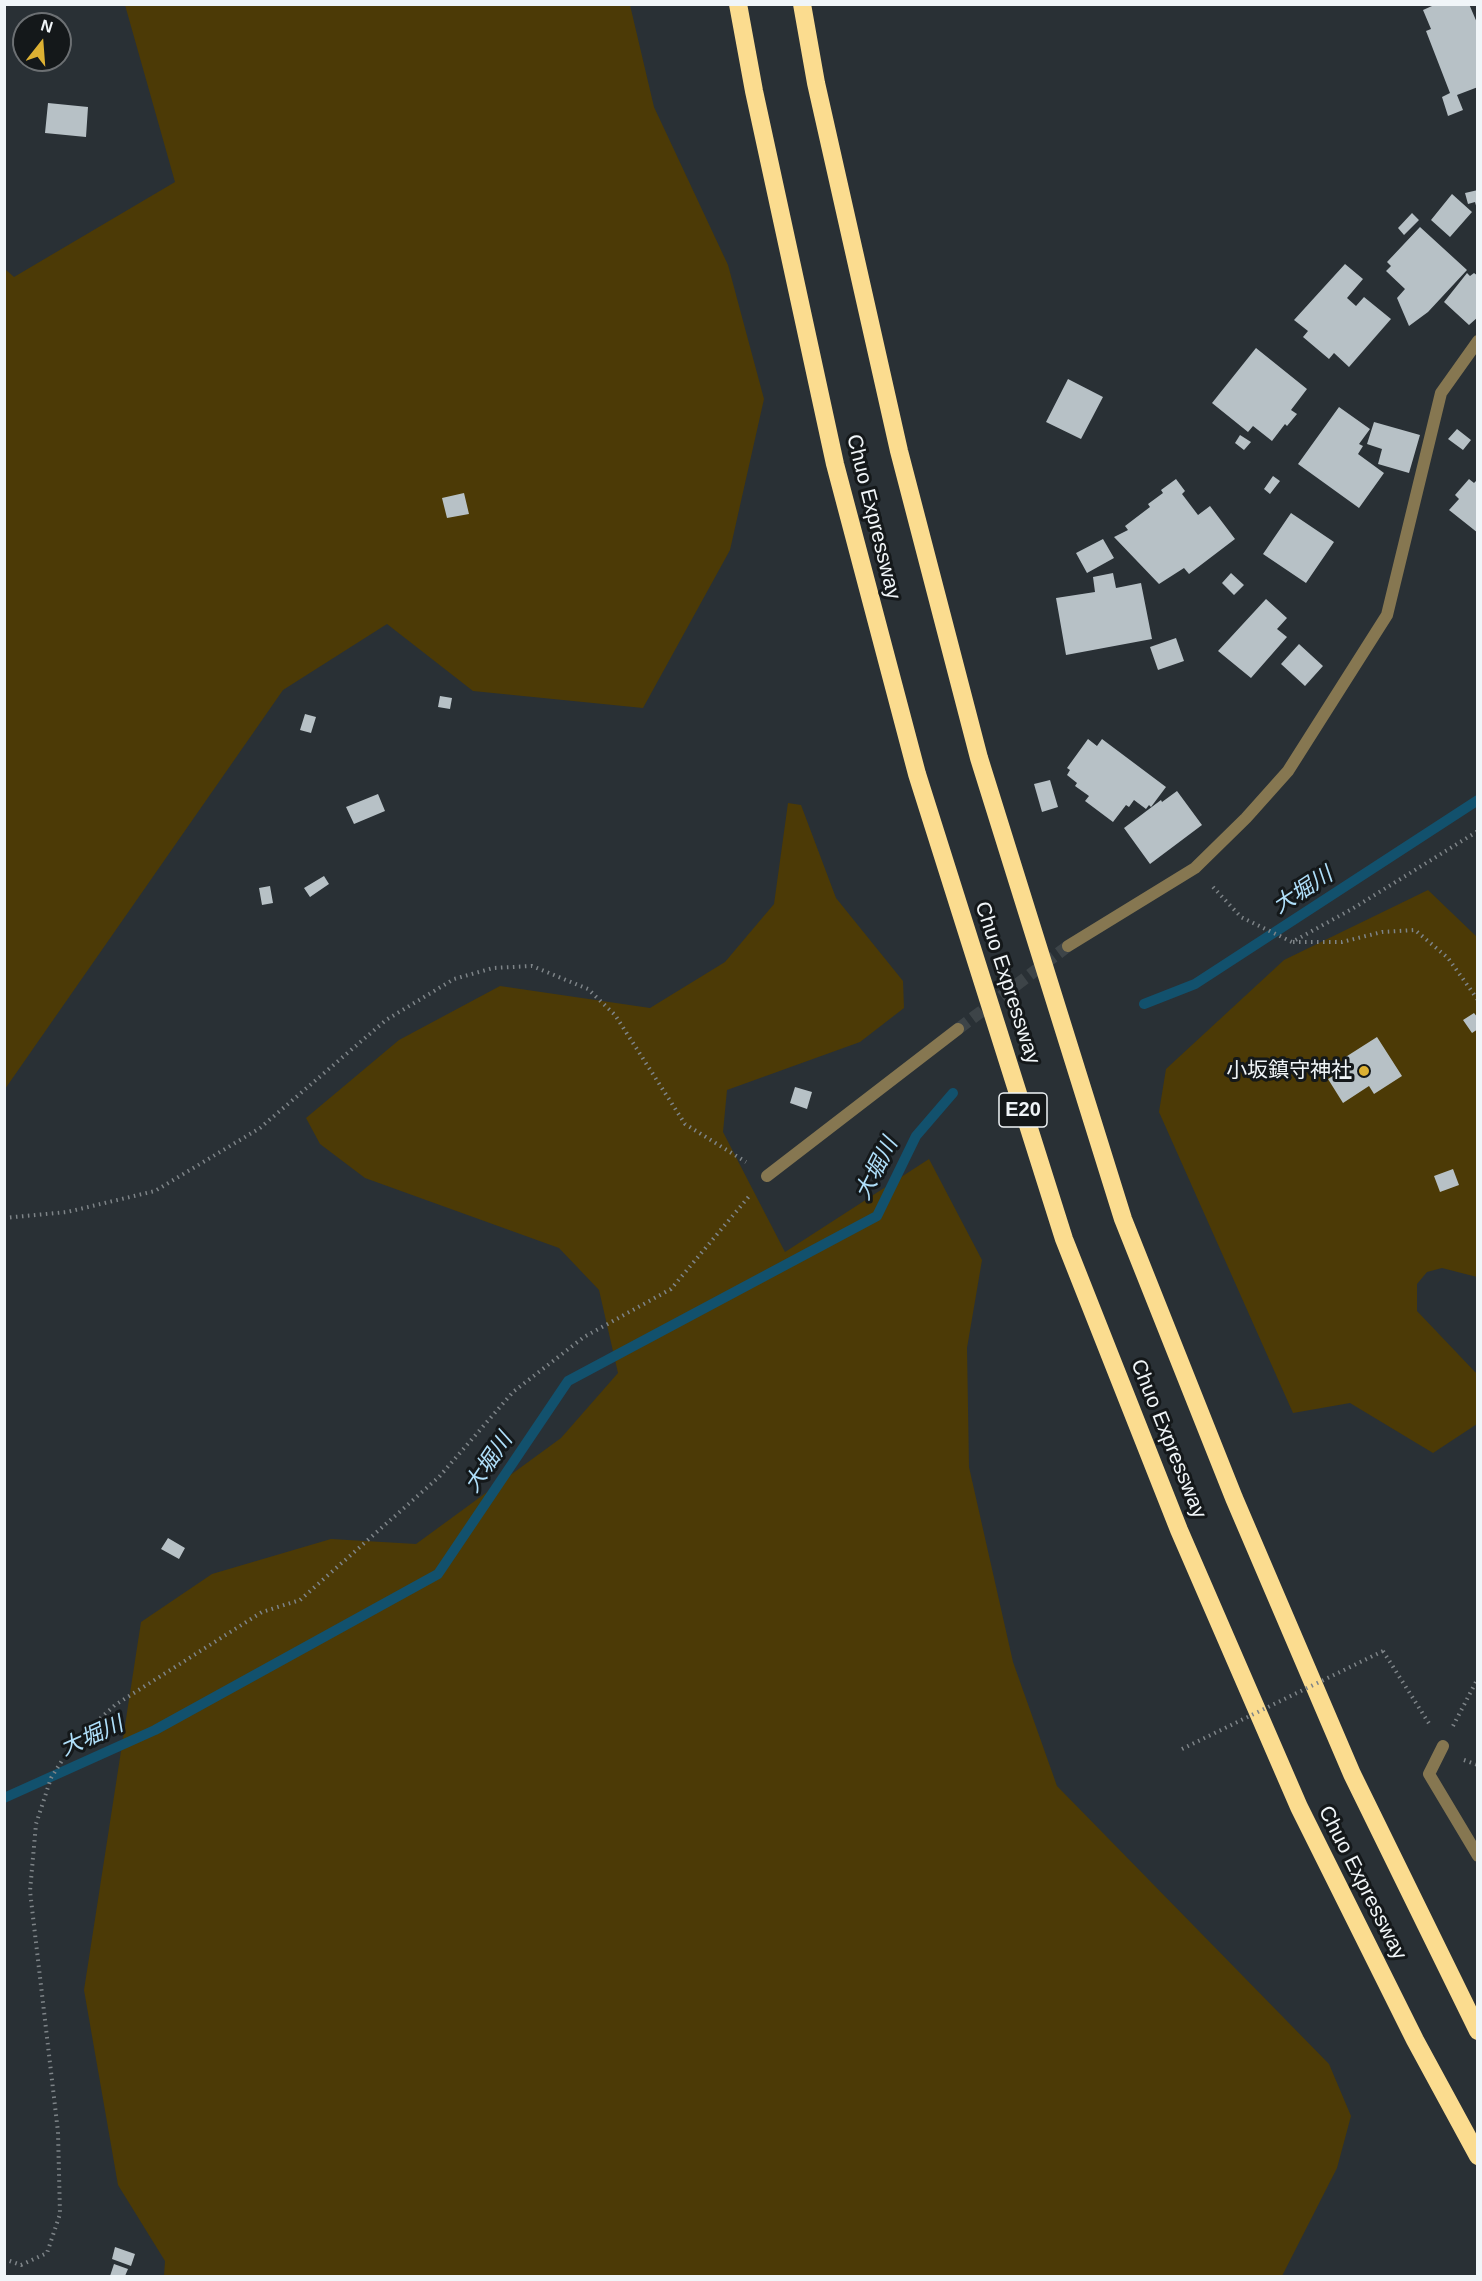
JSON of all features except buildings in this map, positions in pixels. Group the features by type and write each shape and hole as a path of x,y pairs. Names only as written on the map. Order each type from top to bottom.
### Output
{"highway":[{"name":"Chuo Expressway","path":"738,4 754,91 835,464 914,763 1064,1239 1179,1530 1299,1807 1415,2040 1478,2156"},
{"name":"Chuo Expressway","path":"802,4 816,82 899,451 979,758 1123,1219 1234,1498 1352,1774 1478,2031"}],"street":[{"path":"1068,946 1195,868 1246,818 1288,771 1387,615 1441,393 1478,341"},
{"path":"767,1176 958,1029"},
{"path":"1443,1746 1429,1774 1478,1856"}],"path":[{"path":"1292,942 1352,909 1478,831"},
{"path":"1195,868 1241,916 1292,942 1342,942 1382,933 1415,930 1448,958 1478,1000"},
{"path":"4,1218 67,1212 155,1191 260,1128 386,1020 454,979 494,968 532,966 588,989 615,1015 685,1124 767,1176 671,1289 584,1337 513,1392 439,1477 300,1600 262,1612 115,1705 73,1743 51,1778 36,1824 30,1891 58,2132 60,2214 46,2253 21,2265 4,2259"},
{"path":"1182,1749 1383,1651 1443,1746"},
{"path":"1443,1746 1478,1678"}],"shaded area":[{"path":"125,5 630,5 654,107 728,265 764,399 730,550 643,708 473,691 387,624 283,690 5,1089 5,269 14,277 175,182"},
{"path":"788,803 801,805 836,898 903,981 904,1008 860,1042 727,1090 723,1132 785,1252 929,1159 982,1260 967,1348 969,1467 1013,1662 1057,1786 1329,2064 1351,2116 1337,2168 1282,2276 164,2276 165,2261 118,2185 84,1990 141,1622 212,1574 331,1539 416,1544 561,1438 618,1373 599,1290 559,1248 365,1178 320,1144 306,1118 399,1040 500,986 650,1008 725,962 774,904"},
{"path":"1428,890 1477,937 1477,1277 1442,1268 1427,1272 1417,1284 1417,1311 1477,1374 1477,1424 1433,1453 1350,1403 1293,1413 1159,1112 1166,1069 1284,960"}],"waterway":[{"name":"大堀川","path":"1144,1004 1195,984 1478,800"},
{"name":"大堀川","path":"4,1798 155,1730 438,1574 568,1381 877,1216 916,1136 953,1093"}],"tunnel":[{"path":"958,1029 1068,946"}],"place":[{"name":"小坂鎮守神社","path":"1364,1071"}]}
